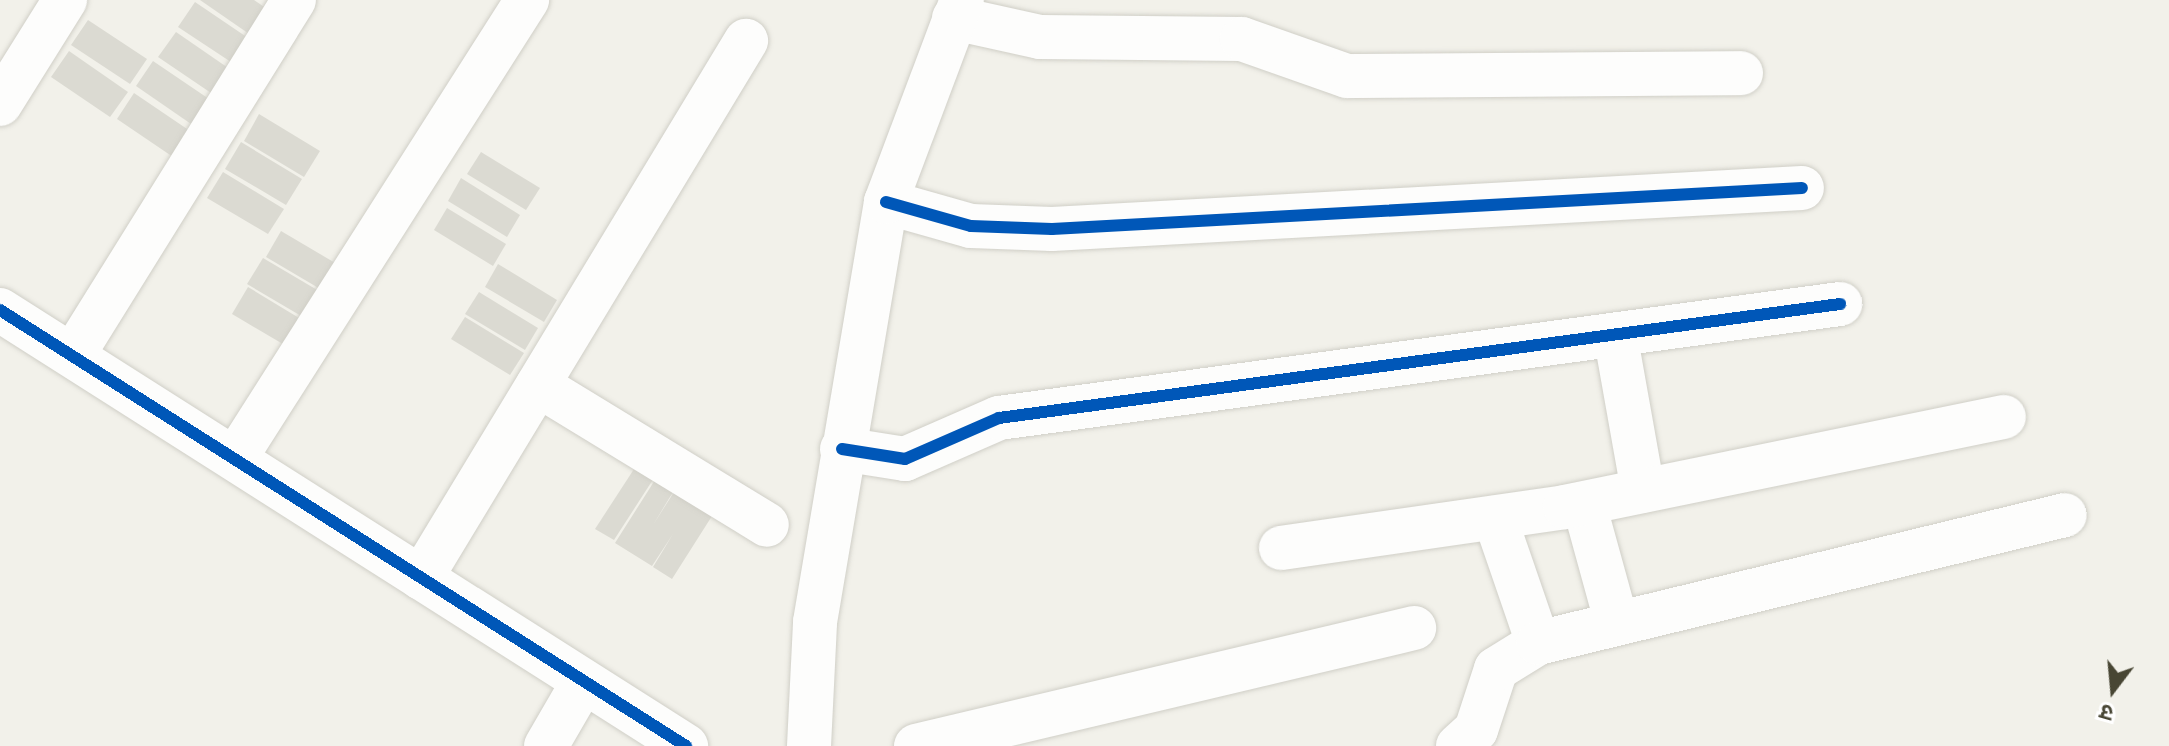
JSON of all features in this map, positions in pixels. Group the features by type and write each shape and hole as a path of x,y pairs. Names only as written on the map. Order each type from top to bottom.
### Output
{"street":[{"path":"0,104 65,0"},
{"path":"73,355 294,0"},
{"path":"236,457 527,0"},
{"path":"809,746 815,622 886,202 958,9 1040,37 1242,39 1347,76 1741,73"},
{"path":"421,578 746,41"},
{"path":"886,202 971,226 1052,229 1802,188"},
{"path":"842,449 905,459 999,418 1251,380 1616,339 1840,304"},
{"path":"0,310 236,457 582,684 686,746"},
{"path":"1616,339 1643,491"},
{"path":"538,385 767,525"},
{"path":"1281,548 1584,504 2004,417"},
{"path":"1584,504 1617,624"},
{"path":"1458,746 1476,730 1496,669 1538,643 2065,515"},
{"path":"1495,518 1538,643"},
{"path":"916,746 1414,628"},
{"path":"546,746 582,684"}],"building":[{"path":"200,0 254,0 273,13 255,38"},
{"path":"195,2 254,42 237,66 178,27"},
{"path":"88,20 147,59 130,84 71,45"},
{"path":"176,32 234,72 217,97 158,57"},
{"path":"69,51 128,92 110,117 51,77"},
{"path":"153,61 212,101 194,126 136,86"},
{"path":"134,93 193,133 176,159 117,119"},
{"path":"259,114 320,151 304,177 244,141"},
{"path":"241,142 302,179 286,205 225,169"},
{"path":"481,152 540,188 526,210 467,174"},
{"path":"223,172 284,209 268,234 207,198"},
{"path":"461,178 520,215 507,237 448,201"},
{"path":"447,208 506,244 493,266 434,230"},
{"path":"281,231 342,267 327,293 266,257"},
{"path":"263,258 324,294 308,320 247,284"},
{"path":"498,264 557,300 544,322 485,287"},
{"path":"248,287 309,324 293,350 232,314"},
{"path":"479,292 538,328 525,350 465,314"},
{"path":"465,317 524,353 510,375 451,339"},
{"path":"636,466 654,478 614,540 595,529"},
{"path":"655,480 673,492 653,525 674,492 712,516 672,579 653,567 673,534 652,566 615,543"}],"cycle path":[{"path":"886,202 971,226 1052,229 1802,188"},
{"path":"842,449 905,459 999,418 1840,304"},
{"path":"0,310 686,746"}]}
